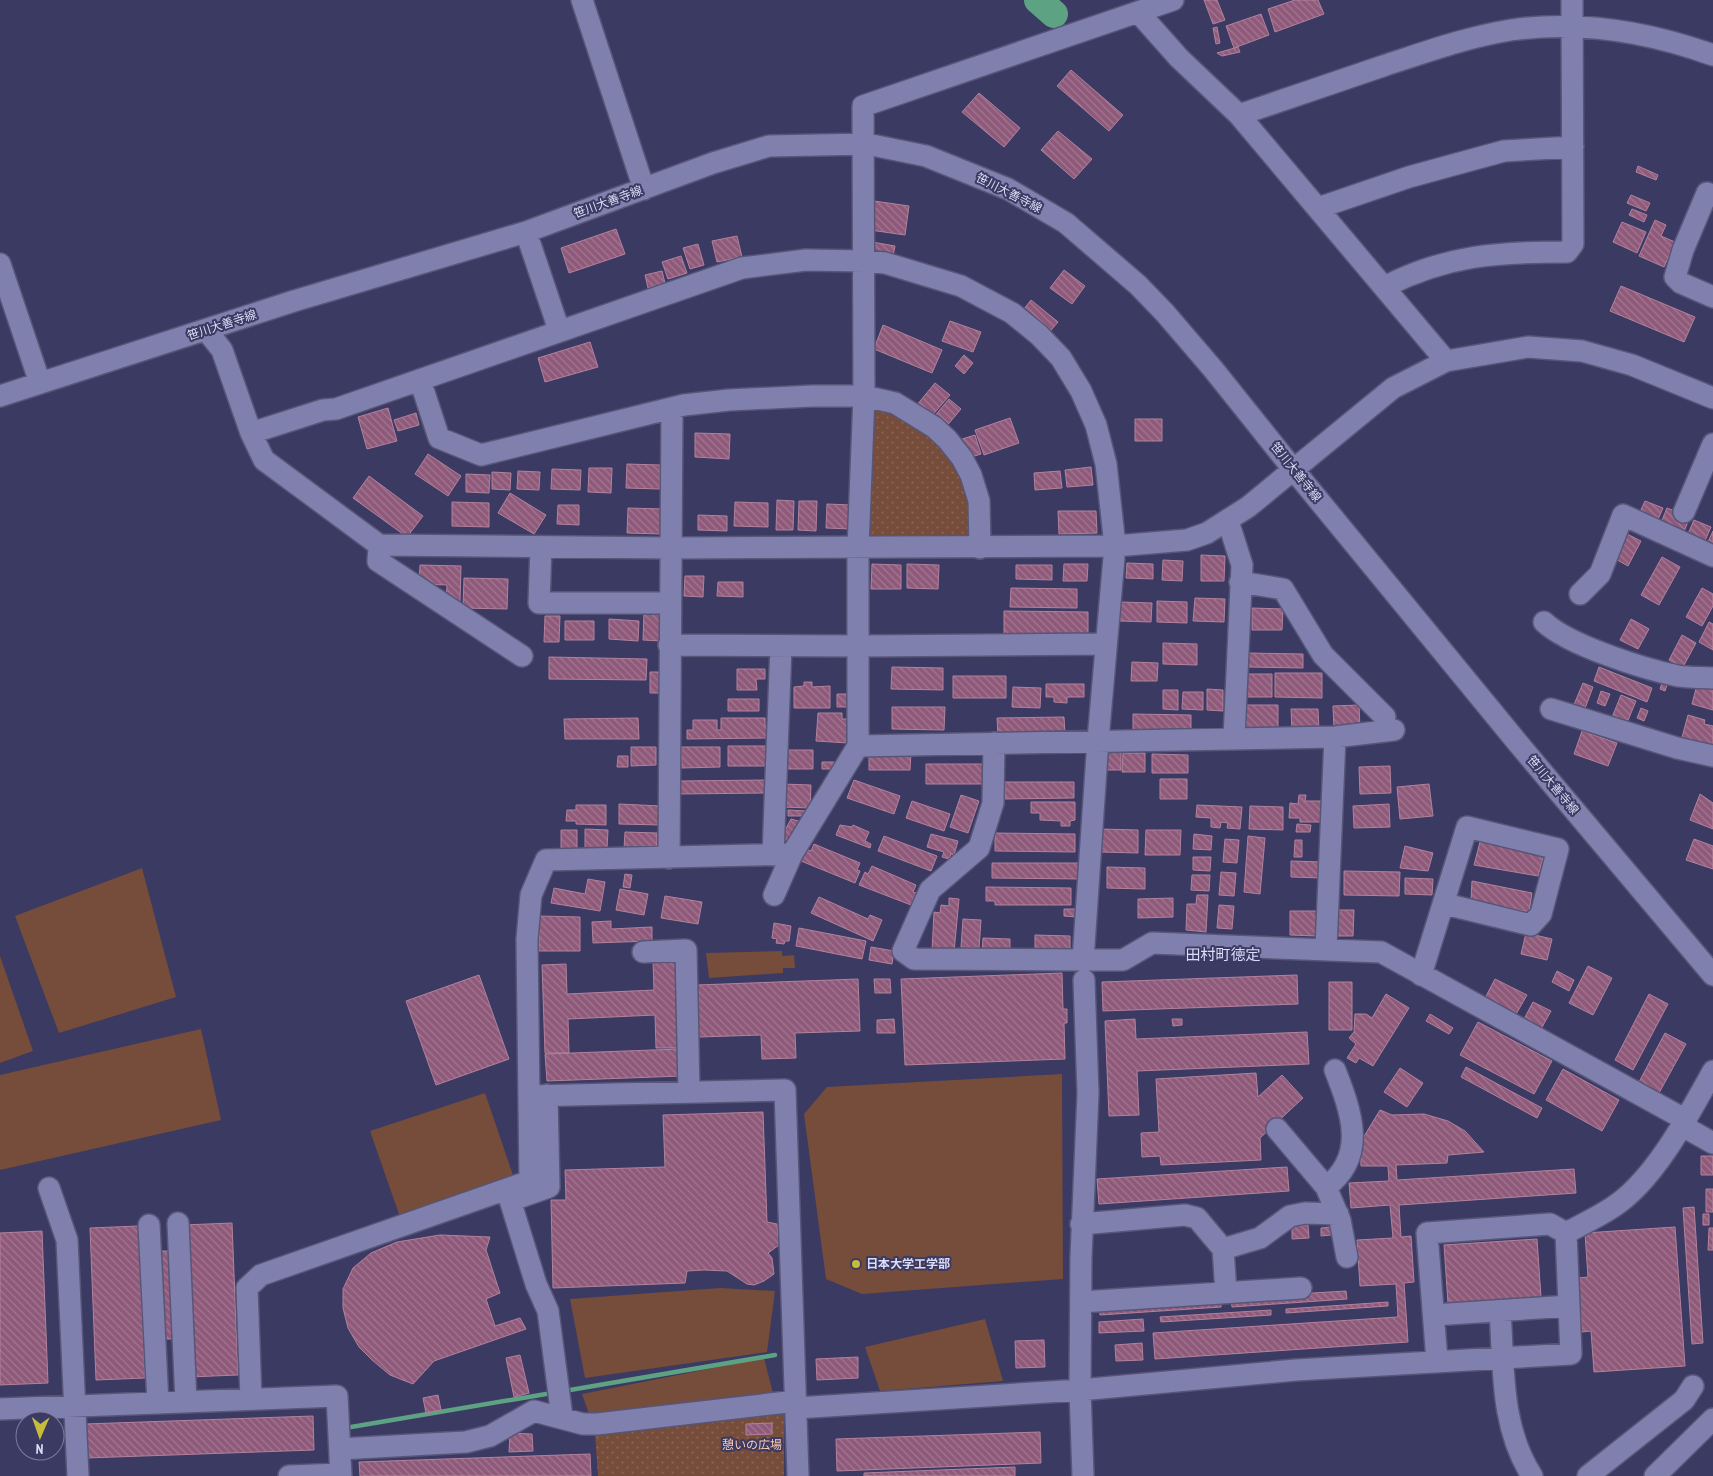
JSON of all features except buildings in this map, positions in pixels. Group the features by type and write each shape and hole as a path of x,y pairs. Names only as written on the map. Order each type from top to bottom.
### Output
{"street":[{"path":"582,0 644,189"},
{"path":"782,855 858,746 860,646 858,548 864,396 863,106 1173,0"},
{"path":"1384,287 1411,273 1464,257 1505,252 1567,252 1573,244 1572,0"},
{"path":"1139,13 1179,58 1240,115 1446,361"},
{"path":"1240,115 1461,40 1512,30 1572,27 1618,30 1674,41 1713,55"},
{"name":"笹川大善寺線","path":"0,396 294,301 526,232 713,163 769,146 863,144 926,156 955,166 1008,189 1066,223 1138,285 1166,313 1292,469 1713,975"},
{"path":"1318,208 1409,177 1504,151 1573,147"},
{"path":"1713,196 1707,193 1683,250 1675,277 1680,283 1713,297"},
{"path":"526,232 559,330"},
{"path":"251,433 323,410 336,409 742,268 806,260 885,263 961,286 1012,313 1039,335 1061,358 1081,391 1096,424 1106,464 1115,546 1098,740 1084,970 1088,1093 1082,1224 1080,1390 1083,1476"},
{"path":"0,264 40,383"},
{"path":"206,330 222,350 251,433 264,460 379,545 671,548 980,548 1115,546 1187,540 1228,521 1248,508 1292,469 1393,388 1446,361 1528,347 1582,351 1632,365 1713,398"},
{"path":"420,380 439,438 481,456 672,408 728,400 812,396 864,396 894,403 934,427 952,445 971,476 979,501 980,548"},
{"path":"670,858 672,408"},
{"path":"1684,512 1713,444"},
{"path":"1580,594 1600,574 1623,515 1713,556"},
{"path":"1228,521 1242,565 1234,738"},
{"path":"379,545 378,561 522,656"},
{"path":"541,547 539,603 670,603"},
{"path":"858,746 1335,737 1390,724 1323,655 1283,589 1240,582"},
{"path":"1544,622 1562,636 1651,668 1682,676 1713,678"},
{"path":"670,645 1106,644"},
{"path":"774,895 782,855 781,646"},
{"path":"1551,709 1677,748 1713,756"},
{"path":"1326,948 1335,737"},
{"path":"994,744 993,803 979,848 930,890 903,951 914,959 1084,970 1123,960 1152,943 1326,948 1381,952 1686,1120 1688,1129 1713,1143"},
{"path":"1421,975 1445,904 1467,827 1558,849 1541,914 1531,925 1445,904"},
{"path":"562,1417 548,1311 501,1203 549,1187 538,1096 529,1068 527,939 532,895 546,860 782,855"},
{"path":"643,952 686,950 689,1092"},
{"path":"1326,1187 1338,1178 1352,1153 1352,1125 1344,1094 1335,1070"},
{"path":"1566,1233 1615,1206 1651,1172 1686,1120 1713,1071"},
{"path":"538,1096 785,1090 798,1476"},
{"path":"251,1399 247,1288 261,1275 530,1180 538,1096"},
{"path":"1276,1129 1326,1187 1338,1214 1347,1257"},
{"path":"49,1188 67,1240 78,1476"},
{"path":"1223,1249 1260,1238 1290,1216 1305,1213 1338,1214"},
{"path":"1082,1224 1185,1215 1197,1218 1223,1249 1226,1292"},
{"path":"178,1223 186,1402"},
{"path":"150,1224 158,1403"},
{"path":"1437,1361 1427,1233 1550,1224 1566,1233"},
{"path":"340,1449 466,1442 490,1436 534,1411 583,1424 597,1424 796,1405 1080,1390 1296,1370 1571,1354 1566,1233"},
{"path":"1081,1302 1301,1288"},
{"path":"1434,1315 1569,1306"},
{"path":"1500,1311 1507,1416 1514,1442 1532,1476"},
{"path":"1588,1476 1684,1400 1693,1386"},
{"path":"0,1409 336,1396 341,1475 289,1476"},
{"path":"1656,1476 1713,1419"}],"green space":[{"path":"871,405 899,413 934,434 967,475 972,539 869,537"},
{"path":"142,868 176,997 59,1033 15,916"},
{"path":"782,951 782,956 794,955 795,968 783,968 783,973 709,978 706,953"},
{"path":"0,956 33,1051 0,1063"},
{"path":"201,1029 221,1120 0,1170 0,1075"},
{"path":"1062,1074 1063,1279 862,1294 826,1279 804,1114 827,1087"},
{"path":"485,1093 514,1178 400,1217 370,1131"},
{"path":"720,1288 775,1291 767,1352 585,1378 570,1299"},
{"path":"985,1319 1003,1381 880,1391 865,1347"},
{"path":"764,1358 774,1397 591,1420 582,1394"},
{"name":"憩いの広場","path":"784,1409 784,1476 598,1476 595,1435"}],"waterway":[{"path":"1038,0 1054,14"},
{"path":"570,1390 775,1355"},
{"path":"351,1427 546,1394"}],"place":[{"name":"日本大学工学部","path":"856,1264"}],"district":[{"name":"田村町徳定","path":"1223,955"}]}
